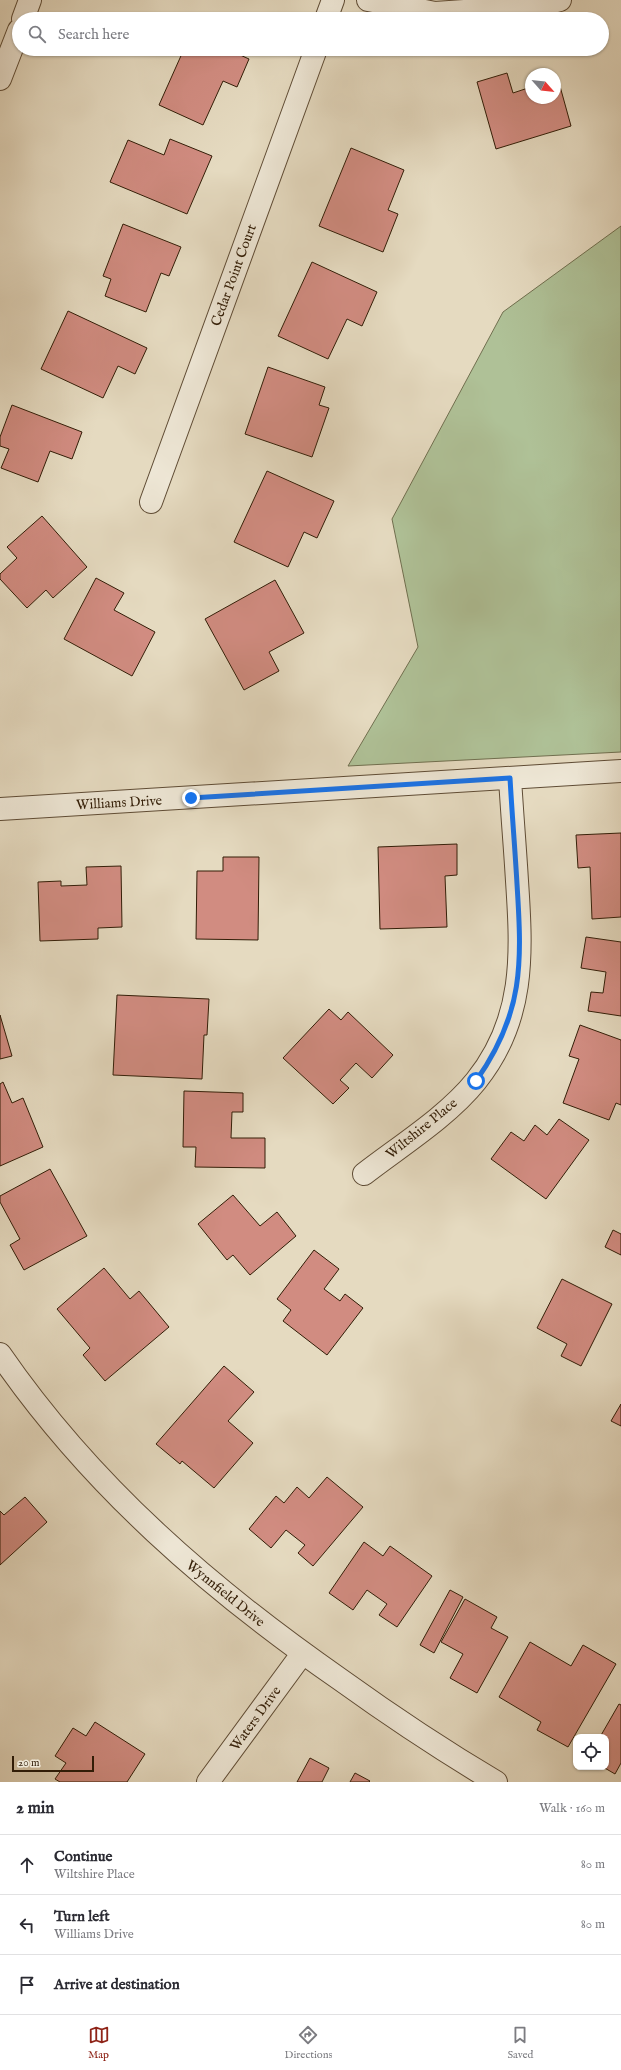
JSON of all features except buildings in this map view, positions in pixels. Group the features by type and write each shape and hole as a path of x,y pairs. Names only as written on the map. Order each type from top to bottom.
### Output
{"street":[{"path":"26,12 30,0"},
{"path":"329,12 333,0"},
{"path":"368,0 435,12 536,6 560,0"},
{"path":"0,79 12,48"},
{"name":"Cedar Point Court","path":"151,502 313,56"},
{"name":"Williams Drive","path":"0,809 621,771"},
{"name":"Wiltshire Place","path":"364,1174 451,1106 464,1094 487,1065 504,1031 516,992 521,953 510,778"},
{"name":"Wynnfield Drive","path":"0,1354 75,1452 148,1527 204,1577 302,1654 431,1743 496,1782"},
{"name":"Waters Drive","path":"208,1782 302,1654"}],"green space":[{"path":"621,226 621,752 348,766 418,647 392,519 503,312"}],"route":[{"path":"191,798 510,778 521,953 519,972 511,1013 504,1031 496,1049 476,1081"}]}
